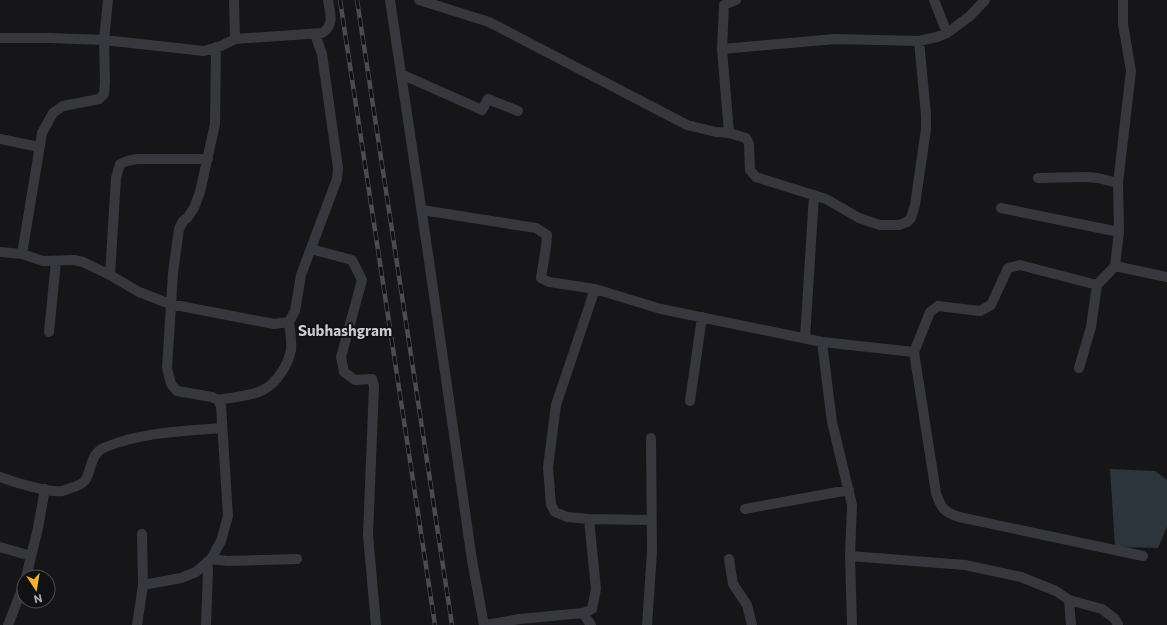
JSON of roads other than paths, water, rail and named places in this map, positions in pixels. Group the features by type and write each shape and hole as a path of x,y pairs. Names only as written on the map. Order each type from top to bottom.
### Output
{"street":[{"path":"22,254 42,133 53,113 63,106 99,99 104,94 106,82 104,40 108,0"},
{"path":"234,0 235,39"},
{"path":"0,38 104,40 204,51 235,39 322,33 328,30 331,22 328,0"},
{"path":"390,0 422,210 472,560 484,625 520,619 583,613 592,609 596,589 589,519"},
{"path":"419,0 489,22 687,125 716,132 729,133 746,138 749,144 750,170 756,177 826,199 859,218 880,225 899,225 907,222 911,218 915,205 926,129 919,41"},
{"path":"729,133 722,49 724,5 736,0"},
{"path":"934,0 947,33"},
{"path":"722,49 835,39 919,41 947,33 970,16 985,0"},
{"path":"1079,368 1091,327 1097,285 1115,266 1119,232 1118,183 1131,71 1123,24 1123,0"},
{"path":"218,400 264,390 274,382 283,370 291,350 289,322 295,312 302,275 337,179 338,168 322,54 315,34"},
{"path":"143,585 181,578 196,572 209,560 221,541 228,516 221,406 218,400 212,397 178,391 171,384 167,368 170,304 179,229 183,220 188,217 194,208 200,192 215,124 216,47"},
{"path":"401,74 482,110 488,99 518,112"},
{"path":"0,139 39,147"},
{"path":"110,274 116,178 120,164 137,159 208,159"},
{"path":"1038,178 1084,177 1098,178 1118,183"},
{"path":"805,338 814,195"},
{"path":"1001,208 1119,232"},
{"path":"422,210 536,228 547,235 541,278 548,282 595,289 661,309 822,342 914,352"},
{"path":"311,249 352,260 362,280 341,356 344,372 355,380 372,379 374,386 368,536 376,625"},
{"path":"0,252 22,254 43,261 74,260 83,262 110,274 139,292 170,304 274,324 289,322"},
{"path":"49,332 56,261"},
{"path":"1097,285 1020,265 1008,268 991,305 980,311 938,306 930,312 914,352 936,493 940,505 947,513 959,517 1143,556"},
{"path":"1115,266 1167,277"},
{"path":"595,289 556,405 548,467 551,505 555,512 567,517 589,519 651,520"},
{"path":"690,401 702,318"},
{"path":"822,342 832,422 852,505 850,556 852,625"},
{"path":"0,477 10,481 45,489 62,491 83,483 96,453 104,447 119,442 158,434 222,428"},
{"path":"647,625 652,552 651,438"},
{"path":"28,569 45,489"},
{"path":"745,509 849,490"},
{"path":"137,625 143,585 142,534"},
{"path":"0,547 31,556"},
{"path":"850,556 965,565 1021,577 1056,591 1070,600 1102,609 1115,619 1118,625"},
{"path":"209,560 228,561 298,559"},
{"path":"729,559 733,584 747,605 752,625"},
{"path":"206,625 209,560"},
{"path":"1070,600 1071,625"},
{"path":"8,625 16,604"},
{"path":"583,613 591,625"}],"railway":[{"path":"340,0 435,625"},
{"path":"357,0 452,625"}],"district":[{"name":"Subhashgram","path":"345,331"}]}
